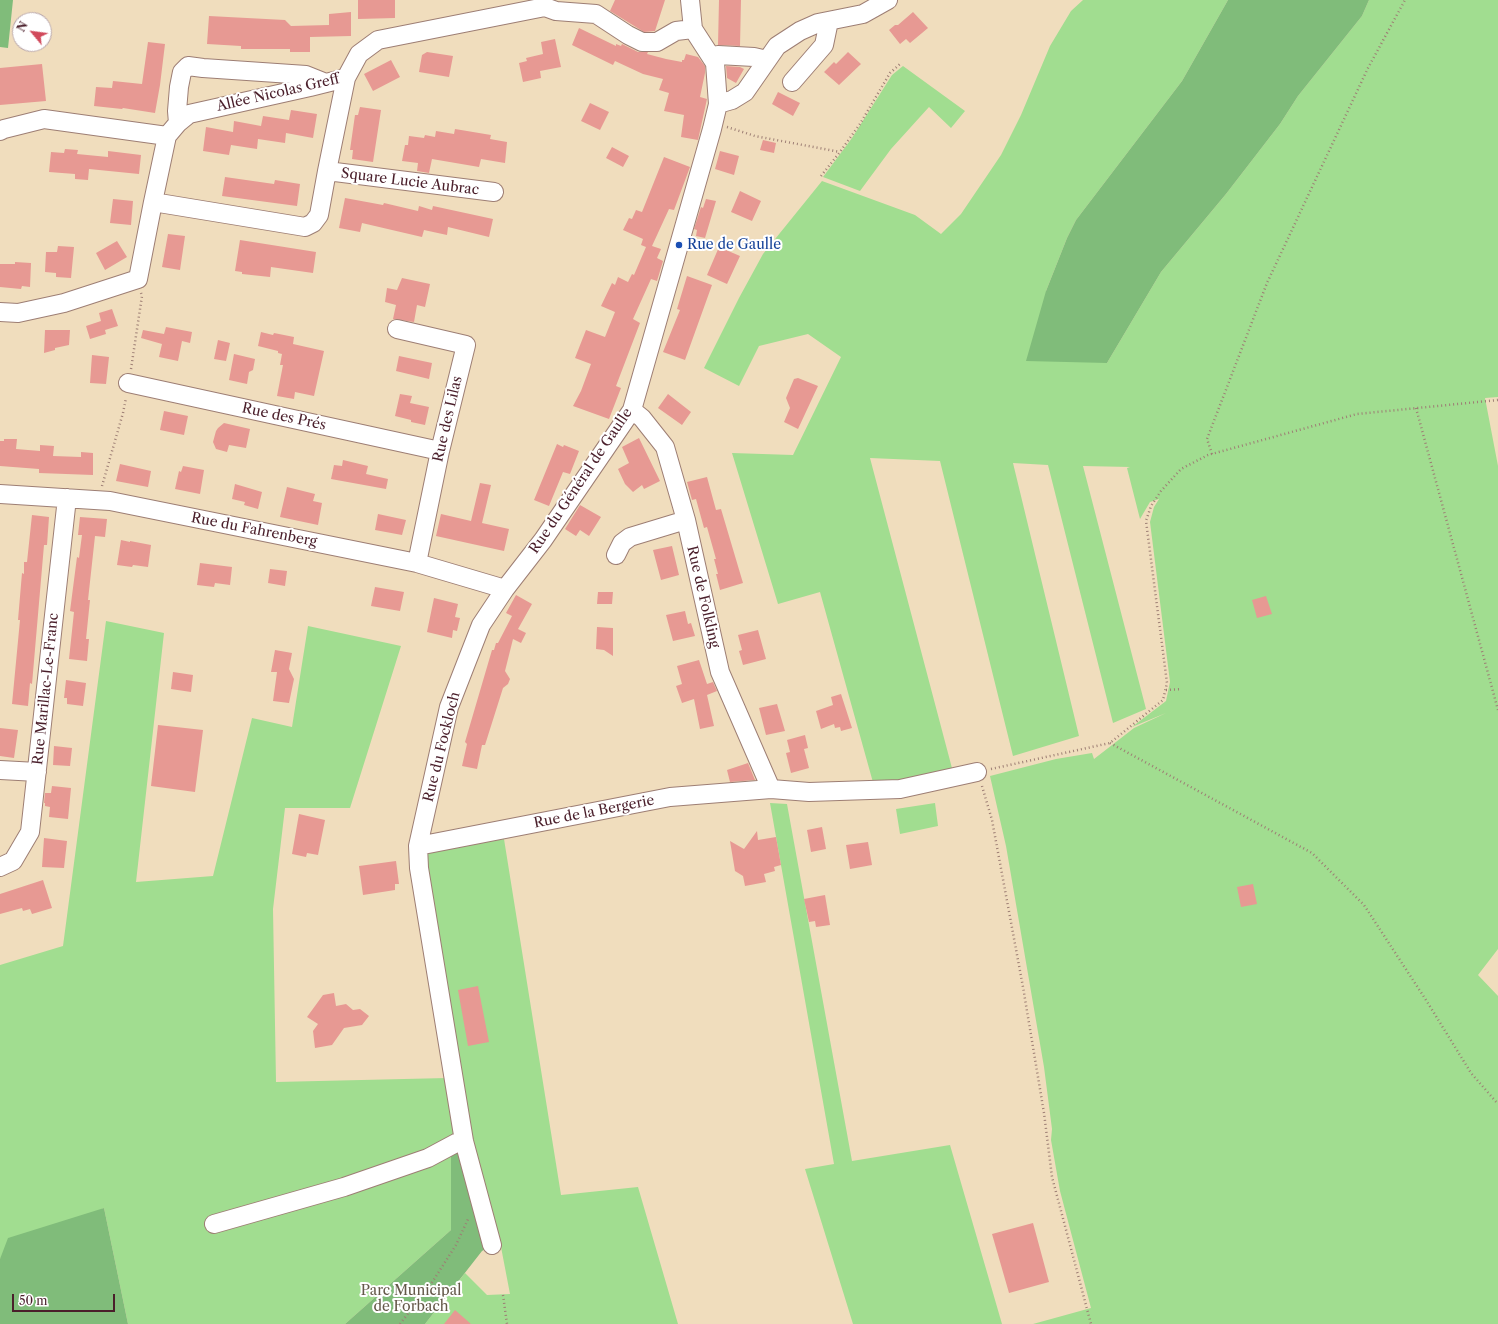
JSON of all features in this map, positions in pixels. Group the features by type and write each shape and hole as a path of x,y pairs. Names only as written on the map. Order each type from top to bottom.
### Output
{"street":[{"name":"Rue du Général de Gaulle","path":"505,589 543,540 632,410 710,137 718,104 715,63 693,29 690,0"},
{"path":"718,104 732,100 745,92 777,46 800,30 818,23 863,14 888,0"},
{"path":"547,4 556,11 599,7 628,35 642,42 657,42 676,31 693,29"},
{"name":"Allée Nicolas Greff","path":"173,129 188,114 346,78 359,54 378,40 547,4"},
{"path":"792,82 824,45 829,21"},
{"path":"711,57 718,55 754,57 767,60"},
{"path":"0,312 18,313 64,303 138,279 153,202 177,111 182,72 188,66 306,75 326,83"},
{"path":"153,202 305,226 312,223 319,215 326,171 346,78"},
{"path":"0,131 44,119 173,129"},
{"name":"Square Lucie Aubrac","path":"326,171 494,192"},
{"name":"Rue des Lilas","path":"397,329 466,345 440,451 417,563"},
{"name":"Rue des Prés","path":"128,383 440,451"},
{"name":"Rue de Folkling","path":"632,410 642,418 665,447 686,520 720,672 771,789"},
{"name":"Rue du Fahrenberg","path":"0,494 110,500 417,563 505,589"},
{"name":"Rue Marillac-Le-Franc","path":"0,867 13,861 30,832 67,498"},
{"path":"616,555 622,543 630,538 686,520"},
{"name":"Rue du Fockloch","path":"492,1245 464,1141 419,868 418,846 449,707 481,625 505,589"},
{"path":"0,770 37,772"},
{"name":"Rue de la Bergerie","path":"418,846 670,797 771,789 809,792 900,789 977,772"},
{"path":"214,1224 344,1187 428,1158 456,1143 464,1141"}],"path":[{"path":"1212,454 1207,438 1267,283 1368,68 1405,0"},
{"path":"821,176 860,124 890,73 900,64"},
{"path":"727,126 755,136 840,152"},
{"path":"1091,1324 1052,1177 1038,1074 992,820 977,772 1110,743 1163,700 1167,683 1146,521 1151,506 1161,491 1181,470 1212,454 1357,414 1498,400"},
{"path":"1416,408 1498,710"},
{"path":"1166,690 1181,689"},
{"path":"1110,743 1312,853 1364,905 1426,1000 1471,1073 1498,1104"},
{"path":"400,1324 431,1284 456,1245 469,1216"},
{"path":"503,1295 507,1324"}],"green space":[{"path":"0,0 13,0 8,48 0,47"},
{"path":"1083,0 1228,0 1182,81 1076,220 1067,238 1046,291 1107,363 1161,272 1226,194 1280,124 1298,96 1362,16 1369,0 1498,0 1498,397 1485,398 1498,466 1498,949 1478,975 1498,996 1498,1324 1033,1324 1091,1308 1060,1191 1051,1140 1052,1129 1044,1067 1006,846 990,776 1056,759 1092,753 1094,759 1134,728 1166,713 1132,727 1166,701 1170,682 1150,522 1154,507 1159,499 1150,502 1140,519 1127,468 1130,467 1083,466 1146,709 1113,723 1048,465 1013,463 1079,736 1013,756 940,461 870,458 953,772 874,786 820,592 778,604 732,453 793,455 841,357 808,334 759,346 739,386 704,368 763,254 822,181 915,215 941,234 961,214 1001,155 1021,115 1050,46 1071,11"},
{"path":"1228,0 1369,0 1362,16 1298,96 1280,124 1226,194 1161,272 1107,363 1026,361 1046,291 1067,238 1076,220 1182,81"},
{"path":"903,66 965,111 951,128 929,107 891,149 860,191 823,177 852,138 892,75"},
{"path":"106,621 164,633 136,882 213,876 252,718 292,727 308,626 401,646 350,808 285,808 273,909 276,1082 447,1078 412,855 504,839 561,1195 638,1187 678,1324 425,1324 465,1273 487,1295 510,1294 501,1247 492,1245 451,1137 451,1230 345,1324 128,1324 104,1208 0,1259 0,965 63,946"},
{"path":"770,803 787,804 852,1161 950,1145 1002,1324 853,1324 805,1169 834,1164"},
{"path":"935,803 938,826 900,834 896,809"},
{"name":"Parc Municipal de Forbach","path":"451,1136 492,1245 482,1251 425,1324 345,1324 451,1230"},
{"path":"104,1208 128,1324 0,1324 0,1259 8,1238"}],"building":[{"path":"358,0 395,0 395,18 358,19"},
{"path":"615,0 665,0 655,31 644,32 610,11"},
{"path":"719,0 741,0 740,46 718,45"},
{"path":"351,12 351,36 310,37 310,52 290,52 290,49 241,49 241,46 207,44 209,16 285,20 291,26 329,25 329,14"},
{"path":"913,12 928,28 910,43 906,39 900,44 889,30 895,25 898,25"},
{"path":"579,28 616,46 616,44 621,46 622,44 638,52 648,52 647,54 666,59 682,62 686,54 698,57 705,66 700,97 707,99 698,140 681,137 684,115 664,111 669,93 659,90 663,79 643,74 615,61 613,65 572,45"},
{"path":"555,39 561,67 540,71 541,78 523,82 519,63 527,61 526,58 543,54 541,42"},
{"path":"148,42 165,44 155,113 123,108 94,106 96,87 112,88 113,81 142,84"},
{"path":"427,52 453,56 449,77 419,72 422,55"},
{"path":"848,52 861,64 839,85 824,72 834,62 836,64"},
{"path":"391,60 400,77 373,91 364,74"},
{"path":"42,64 46,101 0,105 0,68"},
{"path":"726,66 740,67 744,69 736,83 727,78"},
{"path":"778,92 800,103 793,116 772,104"},
{"path":"590,103 609,112 600,130 581,121"},
{"path":"360,107 381,110 373,162 352,159 353,150 350,150 355,115 358,115"},
{"path":"291,110 317,114 313,138 286,133 285,143 258,139 257,149 231,145 229,155 203,151 206,127 233,132 234,121 261,126 263,116 289,120"},
{"path":"455,129 491,135 490,139 507,142 505,163 481,159 479,167 432,159 429,173 417,171 418,163 402,161 405,145 408,145 409,136 424,138 425,135 435,137 436,131 454,134"},
{"path":"763,140 776,143 774,153 760,150"},
{"path":"612,147 629,156 623,167 606,158"},
{"path":"65,149 78,150 77,154 108,157 108,151 141,155 139,174 89,169 88,180 75,179 75,174 49,172 51,152 64,153"},
{"path":"720,151 739,156 734,175 715,169"},
{"path":"664,157 690,167 674,210 669,209 652,246 661,249 657,258 663,261 657,281 651,279 633,319 640,323 616,386 621,388 609,419 573,406 581,391 591,364 575,358 586,330 605,337 615,312 601,306 612,283 615,285 618,277 628,282 632,274 634,275 646,247 641,245 643,239 623,230 629,218 632,219 636,210 642,212"},
{"path":"225,177 274,184 275,180 300,184 297,206 222,196"},
{"path":"740,191 761,201 752,221 731,212"},
{"path":"345,198 383,205 384,203 418,211 419,206 432,210 433,206 493,219 489,237 448,227 447,235 424,230 422,237 362,223 360,232 339,228"},
{"path":"113,199 133,201 131,225 110,223"},
{"path":"706,199 716,201 705,238 696,236 697,230 694,229 701,207 703,208"},
{"path":"168,234 185,236 180,270 162,267"},
{"path":"240,240 316,252 313,273 271,267 270,277 242,274 242,272 235,271"},
{"path":"117,241 127,257 105,270 96,253"},
{"path":"58,246 74,247 71,278 56,277 56,273 45,272 46,252 57,252"},
{"path":"719,247 740,256 727,284 707,275"},
{"path":"15,262 31,263 30,287 22,286 21,289 0,287 0,264 15,264"},
{"path":"687,276 712,285 685,360 663,352 680,310 677,309"},
{"path":"402,278 430,284 425,307 417,305 414,322 393,319 396,305 385,302 387,288 397,290"},
{"path":"112,309 118,326 105,330 106,334 90,339 86,326 101,321 99,313"},
{"path":"166,327 192,332 190,343 182,341 178,361 159,357 162,344 141,338 143,330 164,334"},
{"path":"45,330 70,330 69,345 55,348 55,350 44,353"},
{"path":"261,332 294,337 293,344 324,351 314,396 295,392 294,399 277,396 283,365 280,365 282,354 278,353 278,351 258,346"},
{"path":"218,340 230,343 226,361 214,359"},
{"path":"234,354 255,359 253,370 249,372 247,384 229,380"},
{"path":"92,355 109,357 106,384 90,383"},
{"path":"399,356 432,363 429,379 396,371"},
{"path":"798,378 818,386 798,429 784,422 790,408 786,398 794,379"},
{"path":"400,394 412,396 410,403 429,407 425,425 395,416"},
{"path":"668,394 691,412 682,425 658,408"},
{"path":"164,411 188,416 184,435 160,430"},
{"path":"224,423 250,429 246,448 229,445 227,452 216,449 213,442 216,431"},
{"path":"639,438 660,481 644,489 642,485 633,492 625,484 618,469 629,463 622,447"},
{"path":"4,439 17,439 16,449 40,451 40,445 54,446 53,456 81,457 81,452 93,453 93,475 39,473 39,469 0,466 0,441 4,441"},
{"path":"557,444 579,451 570,474 563,472 549,506 534,500"},
{"path":"343,460 368,466 366,474 388,479 386,489 331,479 334,465 342,466"},
{"path":"120,464 151,471 148,487 116,481"},
{"path":"183,466 204,470 200,494 175,489 179,471 181,472"},
{"path":"707,477 716,510 721,509 743,583 720,590 714,559 716,559 707,527 704,528 696,499 692,500 687,482"},
{"path":"480,483 491,485 482,523 509,529 504,551 436,536 441,514 471,521"},
{"path":"235,484 262,492 258,509 244,505 245,502 232,499"},
{"path":"287,487 315,494 313,501 322,503 318,525 280,517"},
{"path":"580,505 601,517 589,536 580,530 576,536 565,529"},
{"path":"378,514 406,520 402,535 375,530"},
{"path":"32,515 49,517 47,545 44,545 32,684 30,683 28,706 12,704 20,620 18,620 22,573 24,574 24,562 27,562"},
{"path":"80,517 107,519 105,537 95,536 88,600 90,600 86,639 89,639 87,661 69,659 74,612 70,611 77,557 79,558 82,535 78,535"},
{"path":"121,540 151,545 148,567 117,565"},
{"path":"672,546 679,575 661,580 653,550"},
{"path":"200,563 232,567 230,585 215,583 214,587 197,585"},
{"path":"270,569 287,571 285,586 268,583"},
{"path":"375,587 404,592 400,611 371,606"},
{"path":"598,592 613,592 612,604 597,604"},
{"path":"516,595 532,604 518,629 526,633 521,643 513,639 505,671 510,679 508,684 503,688 485,745 482,745 477,769 462,766 467,744 465,742 492,650 494,650 496,643 498,643 512,616 506,613"},
{"path":"1266,596 1272,614 1257,618 1252,600"},
{"path":"434,598 458,604 455,617 460,618 457,631 453,630 452,638 427,632"},
{"path":"685,611 688,624 691,623 695,636 673,641 666,615"},
{"path":"597,627 613,628 613,656 604,650 596,649"},
{"path":"758,630 766,659 743,665 739,651 742,650 738,635"},
{"path":"275,650 292,653 289,669 294,679 289,703 273,701 277,672 271,672"},
{"path":"699,660 707,684 713,682 717,691 707,695 714,726 700,729 694,699 682,703 676,686 682,684 677,666"},
{"path":"173,672 193,675 191,692 171,689"},
{"path":"66,680 86,683 83,706 67,704 67,698 64,698"},
{"path":"841,694 852,728 841,731 840,727 835,728 834,724 821,729 816,711 833,705 831,697"},
{"path":"777,704 785,731 766,735 759,708"},
{"path":"158,725 203,730 195,792 151,786"},
{"path":"0,728 18,730 14,758 0,756"},
{"path":"805,735 808,748 804,749 809,768 791,773 786,753 790,752 787,740"},
{"path":"54,746 72,748 70,766 53,765"},
{"path":"748,763 755,780 730,782 727,770"},
{"path":"52,786 71,788 68,819 49,817 50,807 45,806 44,803 45,793 51,793"},
{"path":"299,814 325,820 318,855 307,853 306,857 292,854"},
{"path":"822,827 826,849 811,852 807,830"},
{"path":"757,831 758,840 776,837 781,865 774,867 775,871 764,874 766,882 745,886 743,876 735,871 730,841 744,849"},
{"path":"44,838 67,841 64,868 42,867"},
{"path":"868,842 872,865 850,869 846,845"},
{"path":"396,861 399,884 395,884 395,890 363,895 359,866"},
{"path":"43,880 52,908 32,914 30,909 23,911 22,908 0,914 0,894"},
{"path":"1253,884 1257,904 1241,907 1237,887"},
{"path":"825,895 830,925 816,927 815,921 809,922 804,899"},
{"path":"478,986 489,1042 468,1046 458,990"},
{"path":"334,993 336,1006 346,1004 353,1010 360,1009 369,1016 362,1025 344,1028 332,1045 315,1048 313,1031 318,1024 307,1017 323,995"},
{"path":"1033,1223 1049,1282 1009,1293 992,1234"},
{"path":"455,1310 471,1324 444,1324"}],"place":[{"name":"Rue de Gaulle","path":"679,245"}]}
